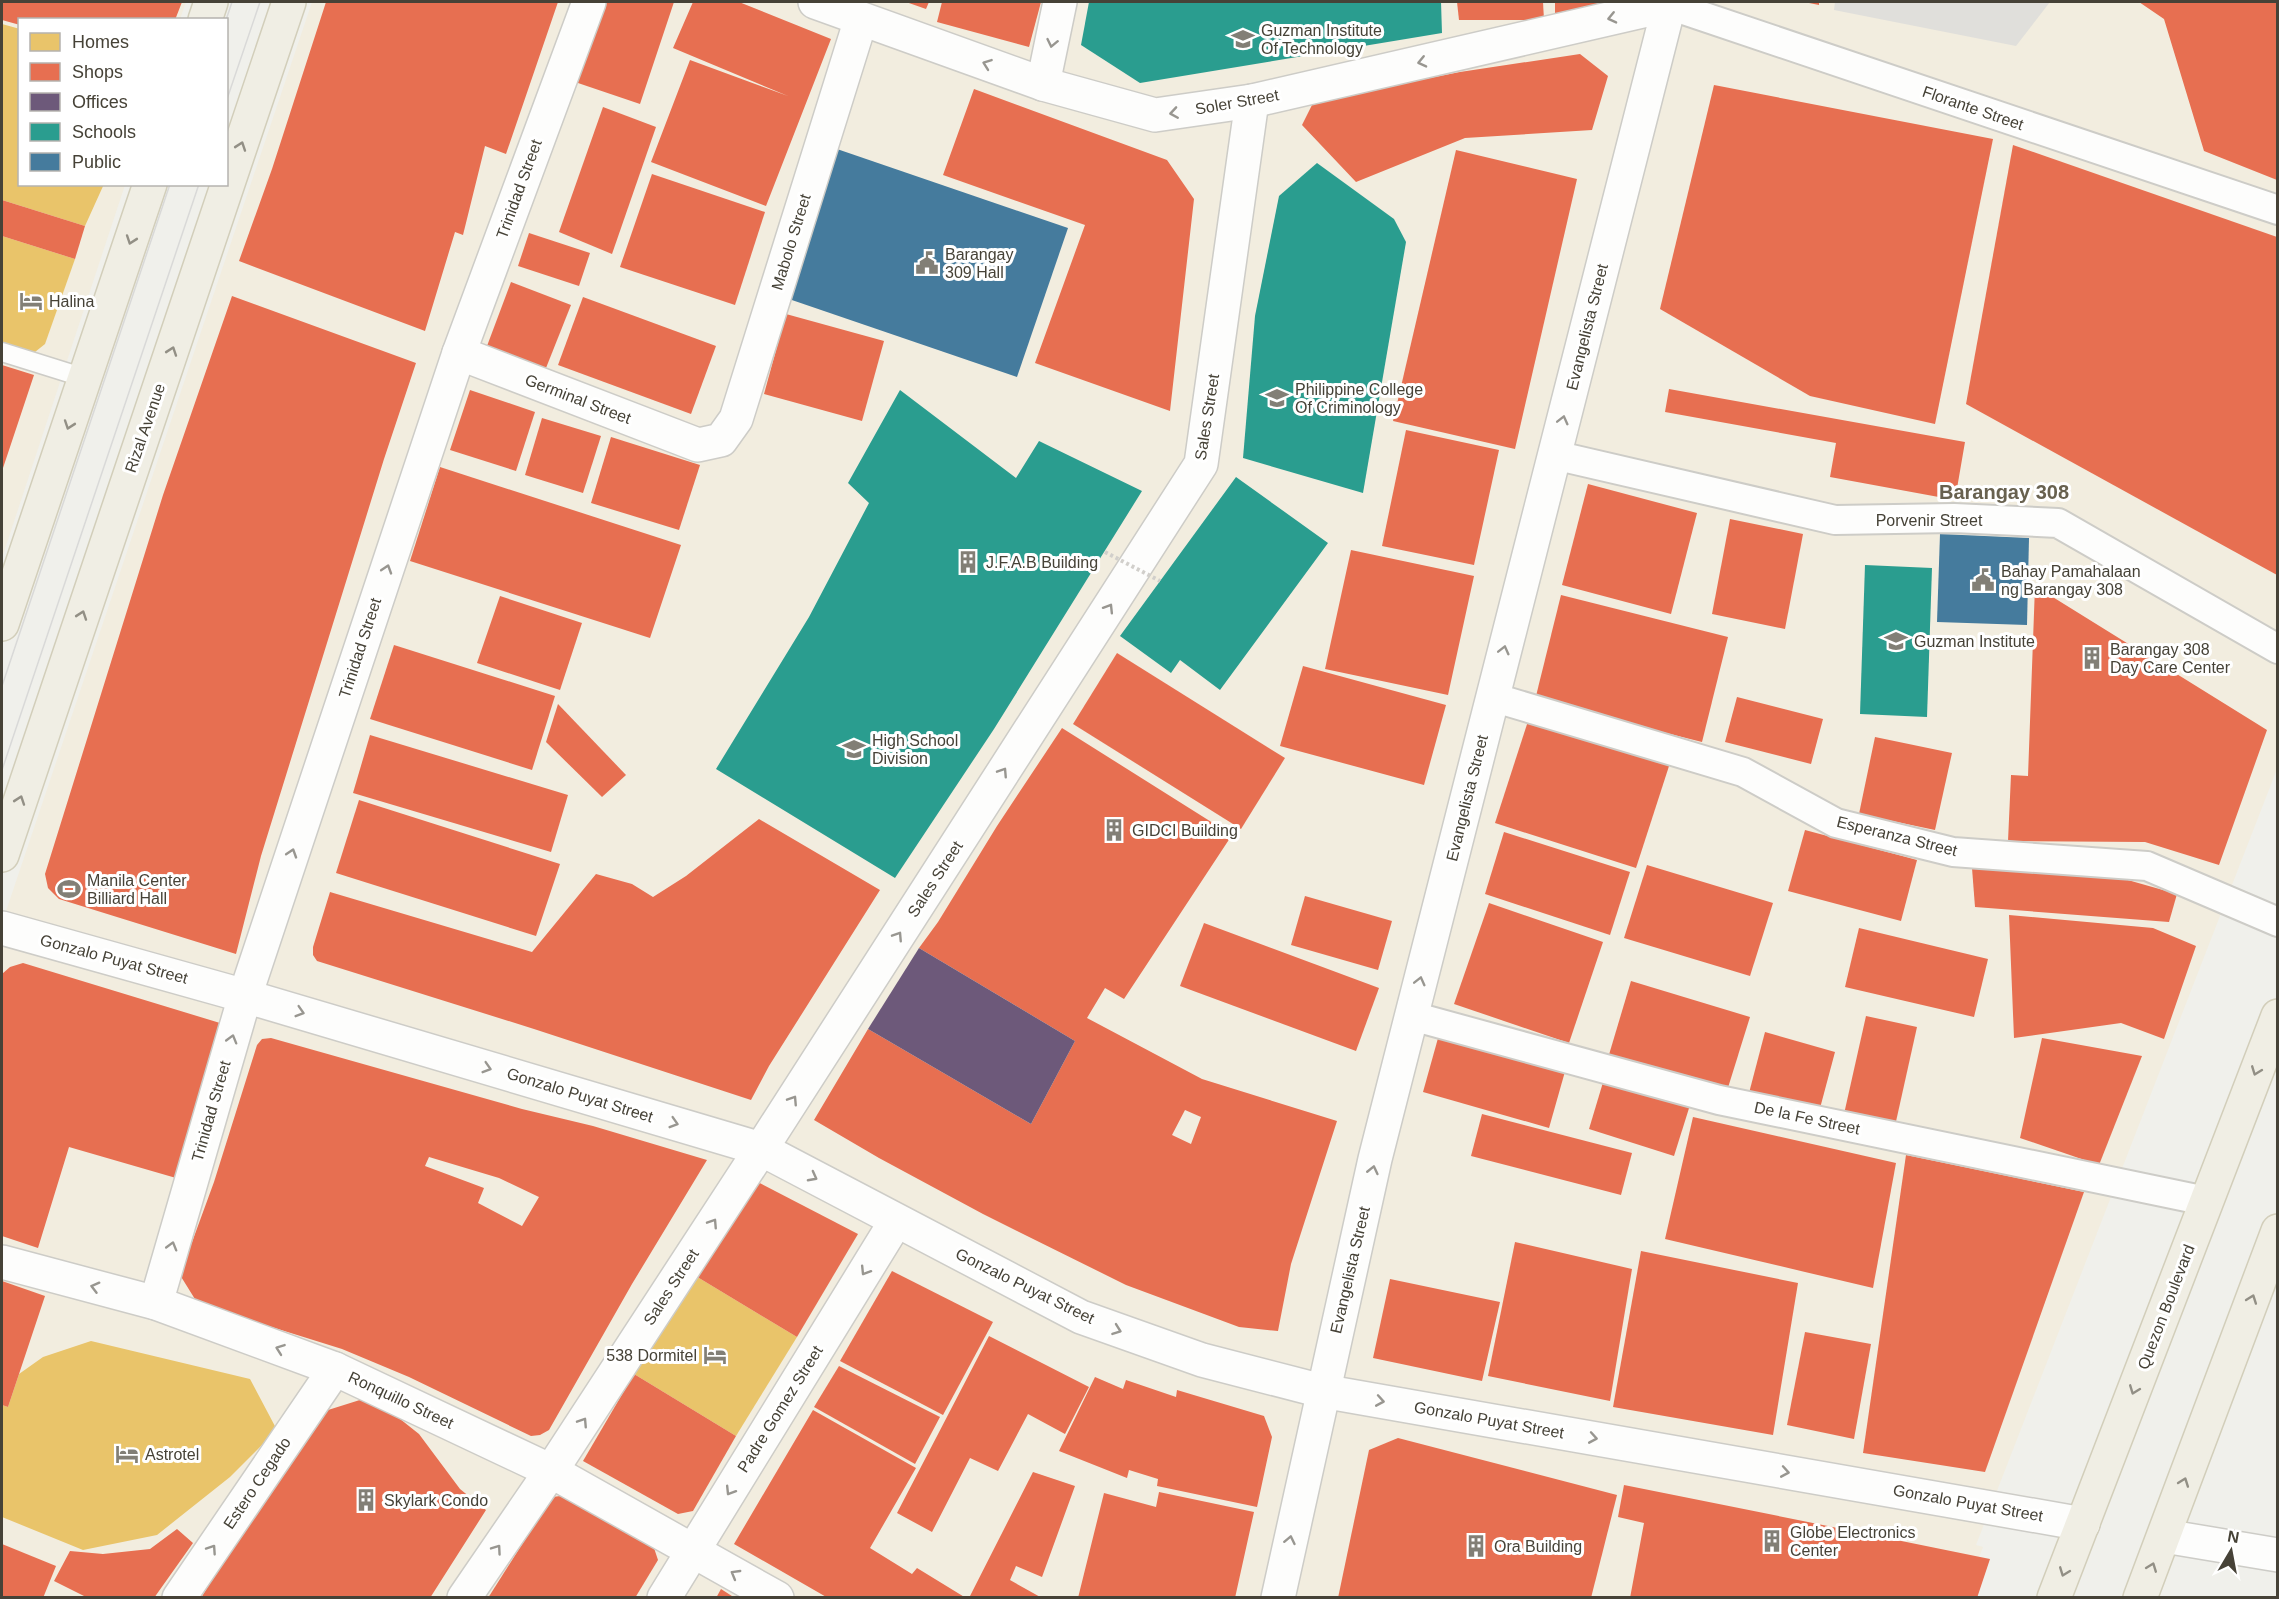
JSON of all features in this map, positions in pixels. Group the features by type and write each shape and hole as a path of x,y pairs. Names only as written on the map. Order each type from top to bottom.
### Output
{"main road":[{"path":"206,18 211,2"},
{"name":"Rizal Avenue","path":"228,183 289,2"},
{"path":"2,624 149,186"},
{"name":"Rizal Avenue","path":"2,855 227,186"},
{"name":"Quezon Boulevard","path":"2054,1598 2277,1016"},
{"path":"2140,1598 2277,1231"}],"street":[{"name":"Trinidad Street","path":"156,1303 245,996 459,354 589,2"},
{"name":"Soler Street","path":"815,2 1043,84 1155,115 1252,101 1669,3"},
{"path":"1043,84 1060,2"},
{"name":"Florante Street","path":"1669,3 2277,210"},
{"name":"Evangelista Street","path":"1278,1598 1375,1159 1669,3"},
{"name":"Mabolo Street","path":"698,445 721,440 736,419 861,19"},
{"name":"Sales Street","path":"464,1598 551,1471 761,1149 1201,464 1252,101"},
{"name":"Germinal Street","path":"459,354 698,445"},
{"name":"Porvenir Street","path":"1554,455 1835,520 1954,518 2058,523 2277,649"},
{"name":"Esperanza Street","path":"1492,697 1743,772 1836,823 1953,852 2147,866 2277,922"},
{"name":"Gonzalo Puyat Street","path":"2,928 245,996 761,1149 1081,1317 1202,1360 1322,1391 2083,1524"},
{"name":"De la Fe Street","path":"1412,1016 1719,1100 2206,1201"},
{"name":"Padre Gomez Street","path":"664,1598 896,1221"},
{"name":"Ronquillo Street","path":"2,1262 156,1303 335,1369 551,1471 777,1598"},
{"name":"Estero Cegado","path":"179,1598 335,1369"},
{"path":"2164,1536 2277,1555"}],"lane":[{"path":"2,352 85,378"}],"path":[{"path":"1105,552 1161,580"}],"shaded area":[{"path":"2,2 186,2 180,18 18,18 18,186 125,186 2,558"},
{"path":"312,2 2277,2 2277,769 1976,1545 1983,1547 1964,1597 2,1598 2,923"},
{"path":"1835,2 2050,2 2016,46 1834,10"}],"building: Homes":[{"path":"2,24 18,28 18,186 103,186 85,226 2,200"},
{"name":"Halina","path":"2,236 75,259 45,344 35,352 23,352 2,345"},
{"name":"538 Dormitel","path":"694,1275 797,1337 736,1436 634,1374"},
{"name":"Astrotel","path":"91,1341 250,1379 277,1430 230,1477 157,1535 83,1550 2,1517 2,1405 8,1407 19,1374 43,1357"}],"building: Shops":[{"path":"2,2 182,2 176,18 18,18 18,24 2,20"},
{"path":"326,2 558,2 506,154 485,146 463,235 455,232 425,331 239,261 272,169"},
{"path":"602,2 674,2 640,104 575,82"},
{"path":"693,2 739,2 831,39 766,206 651,162 690,60 788,96 673,48"},
{"path":"906,2 929,2 926,9"},
{"path":"942,2 1041,2 1029,47 937,22"},
{"path":"1457,2 1543,2 1544,20 1459,20"},
{"path":"1555,2 1626,2 1555,18"},
{"path":"2139,2 2277,2 2277,180 2204,151 2164,19"},
{"path":"1580,54 1608,76 1592,130 1465,138 1356,182 1302,125 1314,101 1460,72"},
{"path":"1714,85 1993,139 1935,424 1810,396 1660,309"},
{"path":"974,89 1167,160 1194,199 1170,411 1035,363 1085,225 943,175"},
{"path":"603,107 656,127 612,254 559,232"},
{"path":"2013,145 2277,237 2277,575 1966,404"},
{"path":"1456,150 1577,179 1515,449 1393,421"},
{"path":"652,174 765,212 735,305 620,267"},
{"path":"2,200 85,226 75,259 2,236"},
{"path":"529,233 590,253 579,286 518,266"},
{"path":"511,282 571,305 546,368 487,346"},
{"path":"232,296 416,363 261,856 236,954 59,899 48,888 45,874 163,495"},
{"path":"583,297 716,346 691,414 558,365"},
{"path":"786,314 884,341 862,421 764,394"},
{"path":"2,365 34,375 2,471"},
{"path":"1669,389 1965,442 1955,500 1830,477 1836,443 1665,412"},
{"path":"470,390 535,412 516,471 450,450"},
{"path":"542,418 601,436 583,493 525,475"},
{"path":"1406,430 1499,450 1474,565 1382,546"},
{"path":"611,437 700,465 679,530 591,503"},
{"path":"440,467 681,545 650,638 410,561"},
{"path":"1588,484 1697,513 1671,614 1562,585"},
{"path":"1730,519 1803,534 1785,629 1712,614"},
{"path":"1351,550 1474,576 1448,695 1325,669"},
{"name":"Barangay 308 Day Care Center","path":"2035,586 2267,730 2219,865 2145,842 2008,841 2011,775 2028,776"},
{"path":"1561,595 1728,637 1702,742 1535,700"},
{"path":"500,596 582,623 560,690 477,663"},
{"path":"394,645 555,696 532,770 370,719"},
{"path":"1117,653 1285,758 1241,829 1073,724"},
{"path":"1303,666 1446,705 1424,785 1280,746"},
{"path":"1737,697 1823,719 1811,764 1725,742"},
{"path":"558,704 626,775 602,797 546,742"},
{"path":"1529,718 1670,763 1636,868 1495,823"},
{"path":"1062,728 1232,835 1124,999 1105,988 1087,1018 1202,1079 1337,1121 1291,1264 1278,1331 1239,1327 1126,1285 983,1214 814,1120 868,1029 1031,1124 1075,1041 919,948 938,922 997,826","holes":["1185,1110 1201,1117 1191,1144 1172,1135"]},
{"path":"370,735 568,795 551,852 353,793"},
{"path":"1875,737 1952,753 1935,830 1859,814"},
{"path":"359,800 560,864 536,936 336,873"},
{"path":"759,819 880,890 769,1066 751,1100 317,961 313,955 313,947 330,892 532,952 596,874 632,884 653,897 686,876"},
{"path":"1805,830 1917,860 1901,921 1788,891"},
{"path":"1504,832 1630,872 1610,935 1485,894"},
{"path":"1647,865 1773,903 1750,976 1624,938"},
{"path":"1972,868 2089,869 2177,894 2169,922 1975,907"},
{"path":"1305,896 1392,921 1378,970 1291,945"},
{"path":"1489,903 1603,942 1569,1043 1454,1004"},
{"path":"2009,915 2153,928 2196,946 2164,1039 2121,1023 2014,1038"},
{"path":"1204,923 1379,988 1356,1051 1180,986"},
{"path":"1859,928 1988,959 1974,1017 1845,987"},
{"path":"23,963 220,1023 176,1178 69,1147 38,1248 2,1236 2,974 10,967"},
{"path":"1631,981 1750,1017 1726,1094 1608,1058"},
{"path":"1866,1016 1917,1027 1895,1126 1844,1114"},
{"path":"1440,1031 1566,1068 1549,1128 1423,1092"},
{"path":"1765,1032 1835,1052 1819,1112 1749,1093"},
{"path":"271,1038 522,1109 593,1126 707,1160 632,1284 549,1430 540,1435 531,1436 409,1377 342,1349 198,1304 180,1275 214,1182 257,1045 262,1039","holes":["429,1157 499,1178 539,1197 522,1226 478,1203 484,1188 425,1166"]},
{"path":"2042,1038 2142,1056 2099,1165 2020,1138"},
{"path":"1604,1079 1690,1105 1674,1156 1589,1129"},
{"path":"1482,1114 1632,1153 1621,1195 1471,1156"},
{"path":"1693,1117 1896,1163 1873,1288 1665,1239"},
{"path":"1906,1155 2084,1192 1985,1472 1863,1453"},
{"path":"754,1180 858,1234 797,1337 694,1275"},
{"path":"1515,1242 1632,1269 1610,1401 1488,1376"},
{"path":"1641,1251 1798,1283 1773,1435 1613,1407"},
{"path":"892,1271 993,1322 943,1415 840,1361"},
{"path":"1390,1279 1500,1302 1482,1381 1373,1358"},
{"path":"2,1281 45,1296 8,1407 2,1405"},
{"path":"1805,1332 1871,1344 1854,1439 1787,1425"},
{"path":"989,1336 1089,1387 1065,1434 1028,1414 998,1471 970,1458 932,1532 897,1513"},
{"path":"839,1366 940,1417 915,1464 814,1407"},
{"path":"634,1374 736,1436 693,1511 678,1514 583,1461"},
{"path":"1095,1377 1123,1389 1126,1380 1176,1397 1177,1390 1264,1416 1272,1437 1257,1507 1157,1486 1158,1479 1129,1470 1127,1478 1059,1451"},
{"name":"Skylark Condo","path":"363,1399 390,1411 419,1434 460,1489 486,1510 430,1598 201,1598 309,1416"},
{"path":"813,1410 916,1468 870,1548 912,1574 917,1568 966,1598 828,1598 734,1544"},
{"name":"Ora Building","path":"1398,1438 1617,1495 1591,1598 1338,1598 1369,1450"},
{"path":"1033,1472 1075,1486 1042,1577 1016,1566 1010,1580 1042,1598 969,1598"},
{"name":"Globe Electronics Center","path":"1624,1485 1990,1559 1977,1598 1630,1598 1644,1523 1618,1517"},
{"path":"1159,1492 1254,1512 1235,1598 1078,1598 1104,1493 1156,1507"},
{"path":"569,1495 653,1545 658,1560 635,1598 488,1598 552,1497"},
{"path":"177,1529 193,1543 154,1598 88,1598 54,1581 70,1551 103,1554 150,1549"},
{"path":"2,1544 56,1566 43,1598 2,1598"},
{"path":"721,1589 735,1598 716,1598"}],"building: Offices":[{"path":"919,948 1075,1041 1031,1124 868,1029"}],"building: Schools":[{"name":"Guzman Institute Of Technology","path":"1089,2 1441,2 1442,33 1140,83 1081,45"},
{"path":"1317,163 1394,219 1406,242 1363,493 1243,458 1255,316 1279,196"},
{"name":"J.F.A.B Building","path":"900,390 1016,478 1039,441 1142,491 994,729 895,878 716,769 809,617 869,503 848,483"},
{"path":"1236,477 1328,543 1220,690 1180,660 1171,673 1120,636"},
{"name":"Guzman Institute","path":"1865,565 1932,568 1927,717 1860,714"}],"building: Public":[{"name":"Barangay 309 Hall","path":"837,149 1068,228 1017,377 786,298"},
{"name":"Bahay Pamahalaan ng Barangay 308","path":"1940,534 2029,538 2027,625 1937,622"}],"tram line":[{"path":"227,18 232,2"},
{"path":"228,96 260,2"},
{"path":"2,686 169,186"},
{"path":"2,770 198,186"}],"place":[{"name":"Guzman Institute Of Technology","path":"1243,39"},
{"name":"Barangay 309 Hall","path":"927,263"},
{"name":"Halina","path":"31,301"},
{"name":"Philippine College Of Criminology","path":"1277,398"},
{"name":"J.F.A.B Building","path":"968,562"},
{"name":"Bahay Pamahalaan ng Barangay 308","path":"1983,580"},
{"name":"Guzman Institute","path":"1896,641"},
{"name":"Barangay 308 Day Care Center","path":"2092,658"},
{"name":"High School Division","path":"854,749"},
{"name":"GIDCI Building","path":"1114,830"},
{"name":"Manila Center Billiard Hall","path":"69,889"},
{"name":"538 Dormitel","path":"715,1355"},
{"name":"Astrotel","path":"127,1454"},
{"name":"Skylark Condo","path":"366,1500"},
{"name":"Globe Electronics Center","path":"1772,1541"},
{"name":"Ora Building","path":"1476,1546"}],"district":[{"name":"Barangay 308","path":"2004,492"}]}
